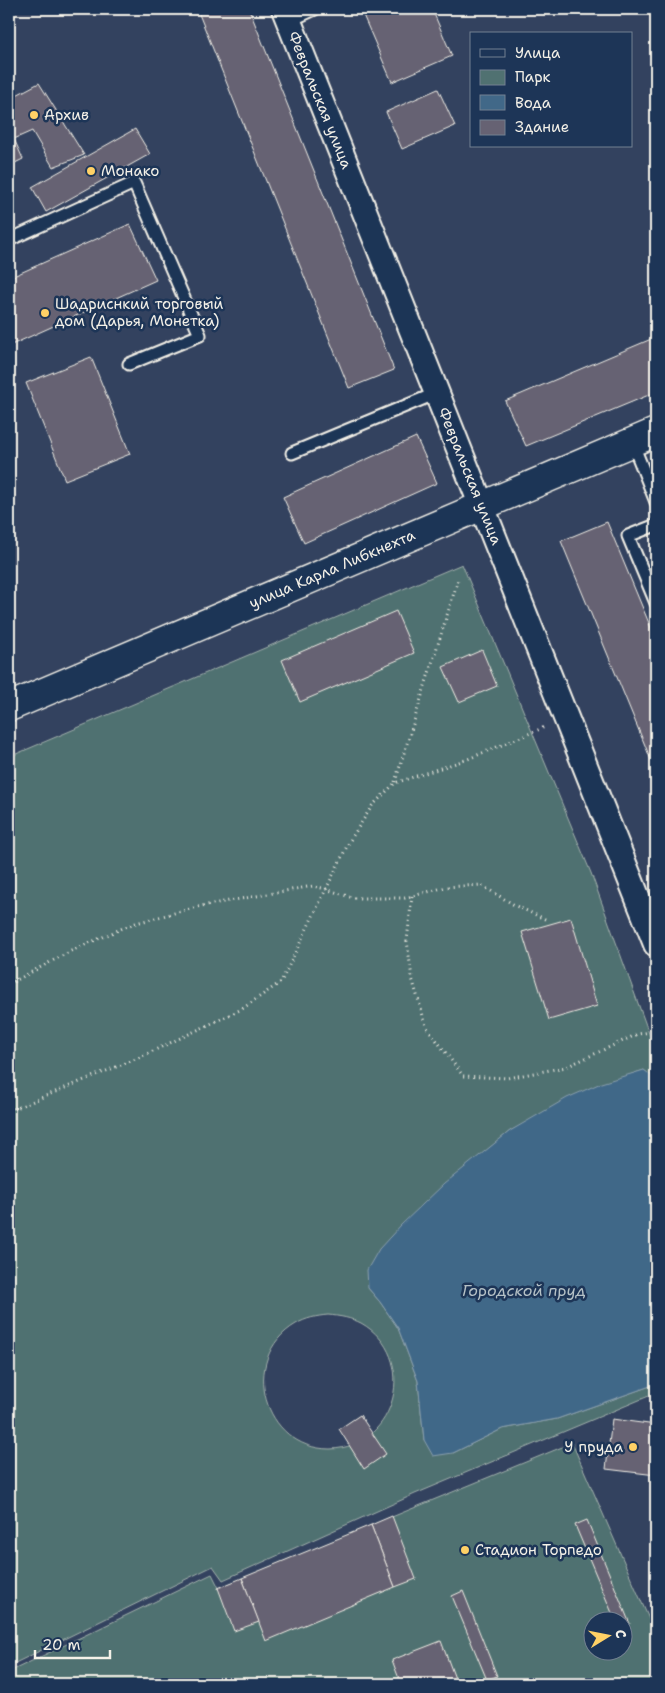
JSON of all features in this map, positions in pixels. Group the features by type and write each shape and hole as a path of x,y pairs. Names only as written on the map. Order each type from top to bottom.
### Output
{"street":[{"name":"Февральская улица","path":"286,15 655,938"},
{"name":"улица Карла Либкнехта","path":"9,707 644,437"}],"lane":[{"path":"286,15 315,9"},
{"path":"9,240 134,183 200,335 129,364"},
{"path":"292,453 436,393"},
{"path":"644,437 656,502"},
{"path":"656,525 628,536 656,603"}],"path":[{"path":"395,783 458,580"},
{"path":"9,1111 138,1058 242,1009 281,982 349,842 372,806 395,783 468,759 566,718"},
{"path":"9,984 71,951 132,924 201,906 313,886 354,898 405,898 446,888 481,884 516,906 547,920"},
{"path":"412,896 407,941 412,978 423,1017 426,1026 463,1076 507,1078 566,1067 638,1034 656,1031"}],"green space":[{"path":"462,564 591,873 656,1053 656,1094 653,1078 644,1070 626,1076 510,1131 481,1155 368,1288 398,1328 418,1381 424,1440 453,1453 502,1429 557,1419 656,1384 656,1393 415,1494 223,1580 213,1566 9,1666 9,757","holes":["328,1315 361,1323 379,1338 390,1356 395,1377 393,1398 385,1417 371,1434 353,1445 330,1449 307,1445 288,1434 275,1418 266,1399 264,1378 267,1358 278,1339 304,1320"]},
{"name":"Стадион Торпедо","path":"572,1443 656,1635 656,1684 9,1684 9,1672 212,1574 219,1588"}],"water":[{"name":"Городской пруд","path":"644,1070 653,1077 656,1094 656,1384 557,1419 502,1429 453,1453 433,1456 424,1440 418,1381 398,1328 368,1288 367,1270 379,1249 401,1225 444,1184 510,1131 567,1098 601,1083"}],"building":[{"path":"197,9 249,9 394,370 349,388"},
{"path":"378,9 432,9 452,56 392,82 363,15"},
{"name":"Архив","path":"39,83 84,155 53,167 32,131 14,139 23,159 9,166 9,99"},
{"path":"438,89 455,126 402,149 386,112"},
{"name":"Монако","path":"135,129 150,154 46,212 32,187"},
{"name":"Шадриснкий торговый дом (Дарья, Монетка)","path":"130,224 156,280 9,346 9,278"},
{"path":"656,337 656,392 526,446 505,401"},
{"path":"91,357 130,454 65,480 26,383"},
{"path":"416,437 437,483 304,543 283,497"},
{"path":"607,522 656,640 656,772 561,541"},
{"path":"396,611 414,653 300,702 282,660"},
{"path":"482,650 497,686 459,702 443,667"},
{"path":"571,918 597,1006 549,1020 522,932"},
{"path":"360,1415 386,1454 364,1469 339,1429"},
{"name":"У пруда","path":"612,1419 656,1425 656,1475 606,1469"},
{"path":"392,1516 416,1579 395,1587 371,1525"},
{"path":"587,1520 624,1610 611,1610 575,1525"},
{"path":"371,1525 395,1587 266,1641 242,1578"},
{"path":"242,1578 259,1622 234,1631 218,1588"},
{"path":"463,1591 497,1676 487,1680 452,1596"},
{"path":"441,1641 457,1684 401,1684 392,1660"}],"place":[{"name":"Архив","path":"34,115"},
{"name":"Монако","path":"91,171"},
{"name":"Шадриснкий торговый дом (Дарья, Монетка)","path":"45,313"},
{"name":"У пруда","path":"633,1447"},
{"name":"Стадион Торпедо","path":"465,1550"}]}
